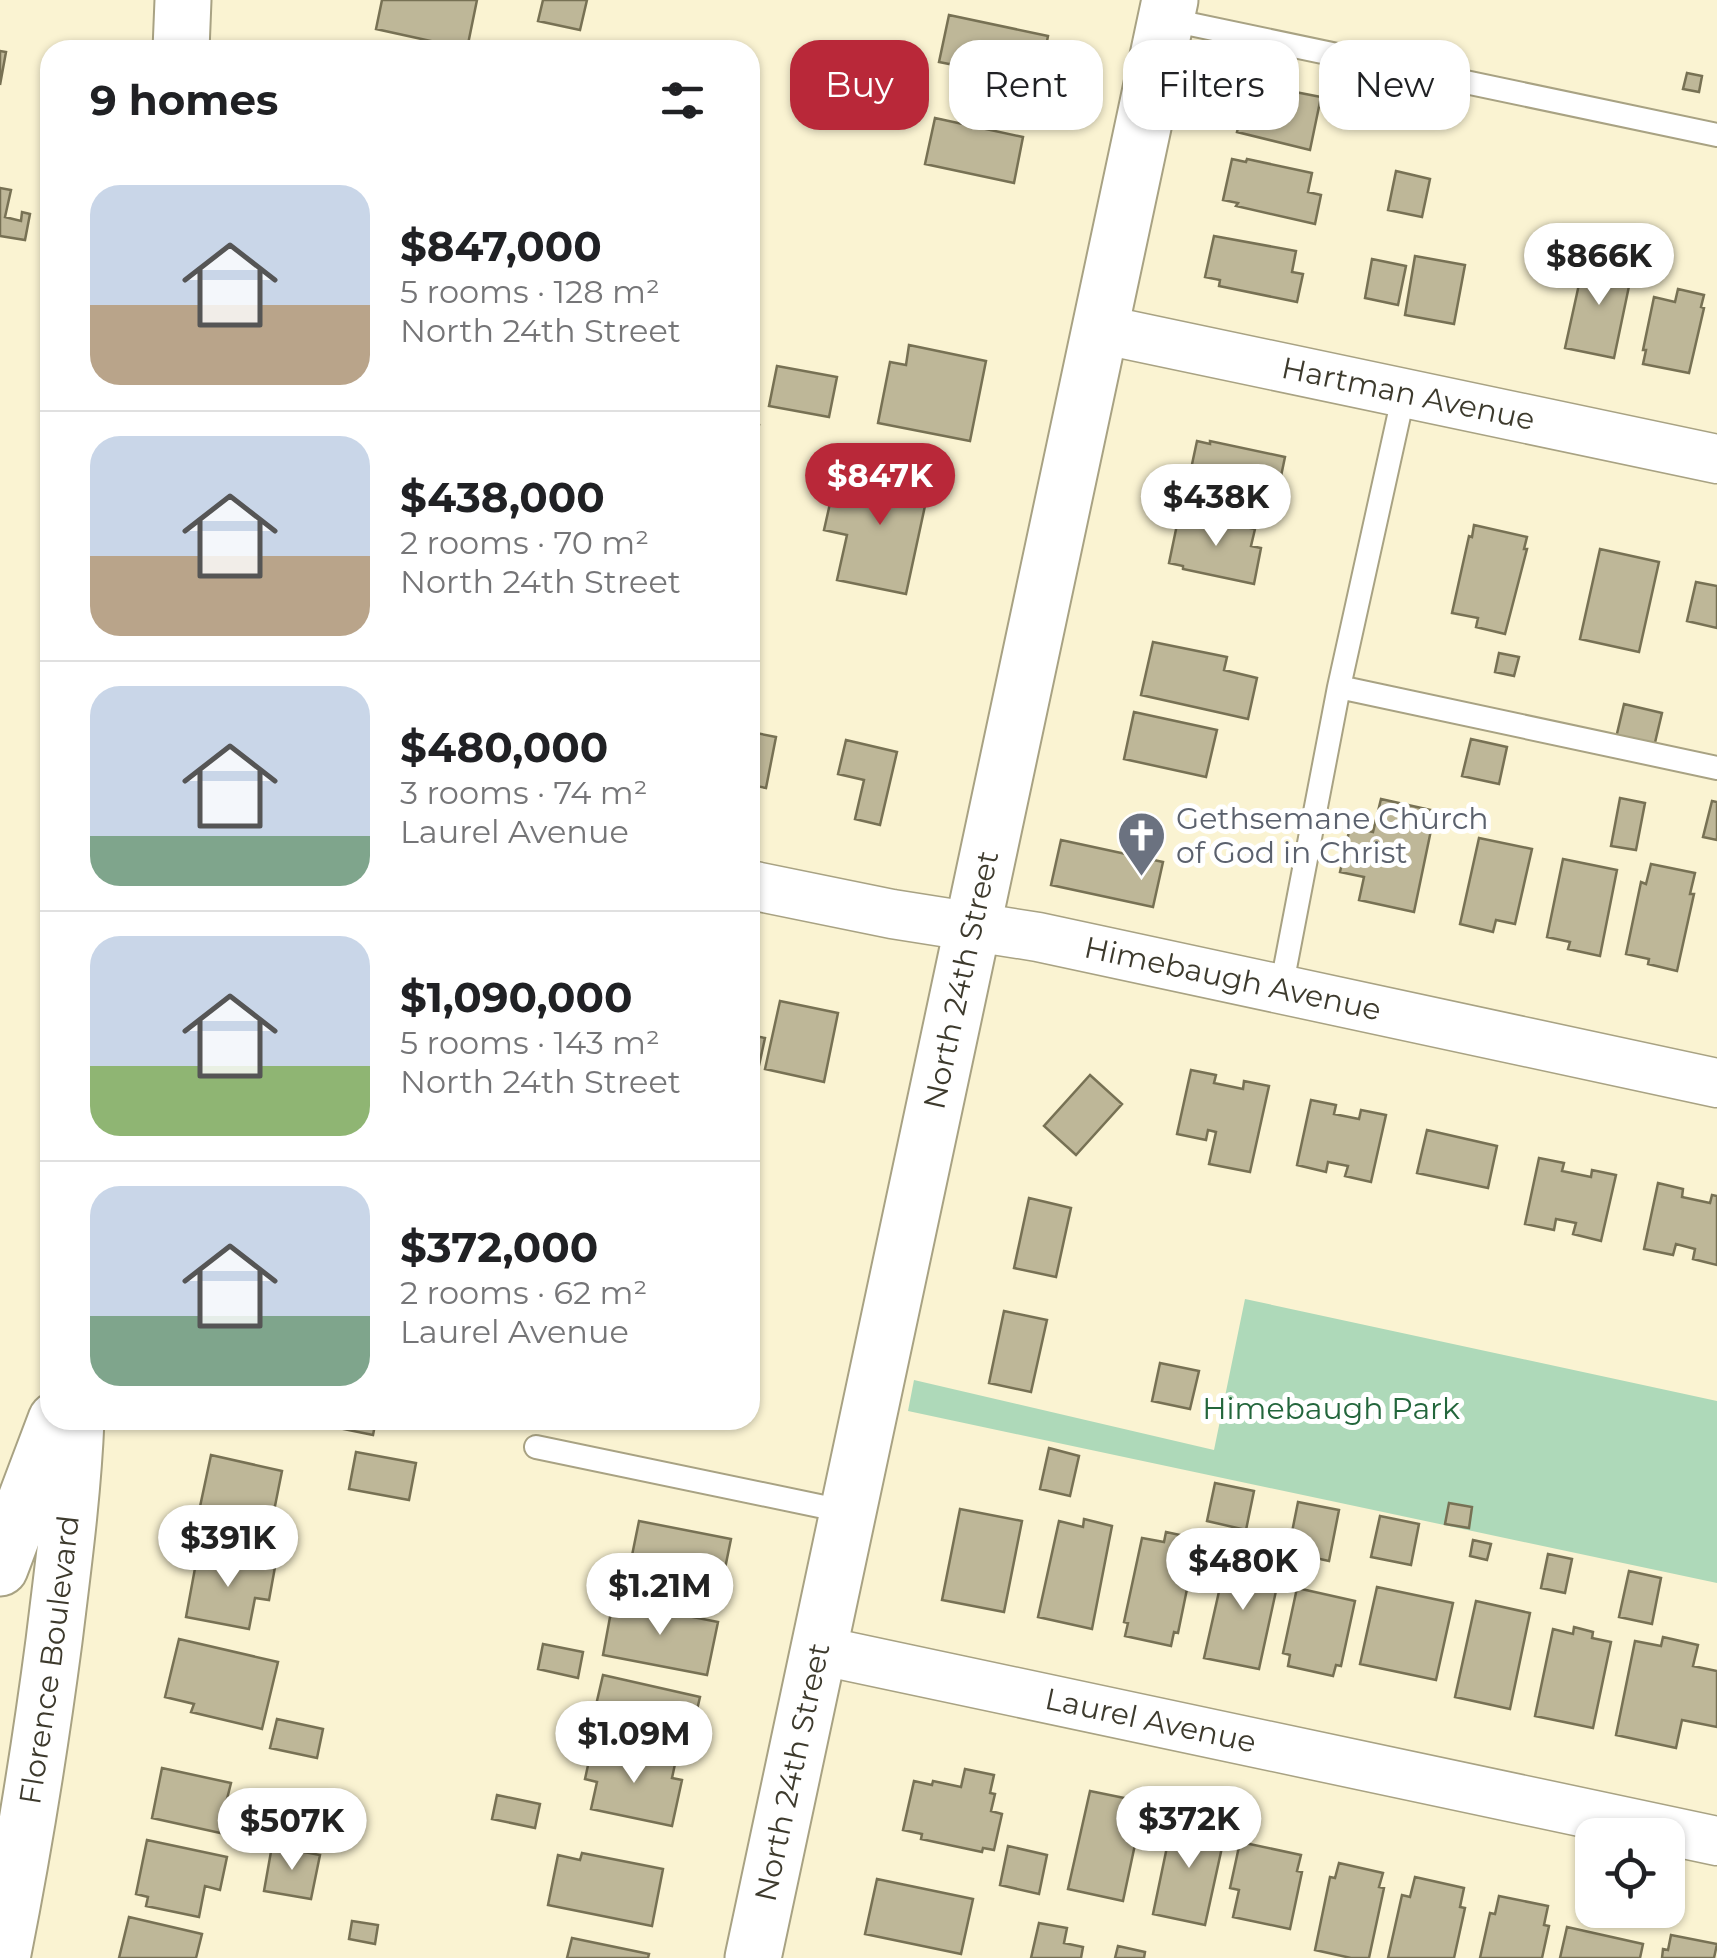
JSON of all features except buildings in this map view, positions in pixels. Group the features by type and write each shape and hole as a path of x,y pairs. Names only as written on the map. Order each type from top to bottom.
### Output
{"street":[{"path":"181,40 183,0"},
{"name":"North 24th Street","path":"753,1958 1168,9"},
{"name":"Hartman Avenue","path":"1100,329 1717,459"},
{"name":"Himebaugh Avenue","path":"760,887 892,914 1038,937 1717,1082"},
{"name":"Florence Boulevard","path":"0,1568 52,1430"},
{"name":"Florence Boulevard","path":"2,1958 24,1846 21,1722 70,1520 75,1430"},
{"name":"Laurel Avenue","path":"818,1650 1717,1841"}],"lane":[{"path":"1168,9 1717,134"},
{"path":"1281,989 1339,687 1404,393"},
{"path":"1339,687 1717,768"},
{"path":"536,1447 848,1512"}],"green space":[{"name":"Himebaugh Park","path":"1245,1299 1717,1401 1717,1583 908,1411 914,1380 1214,1450"}],"place":[{"name":"Gethsemane Church of God in Christ","path":"1141,878"}]}
